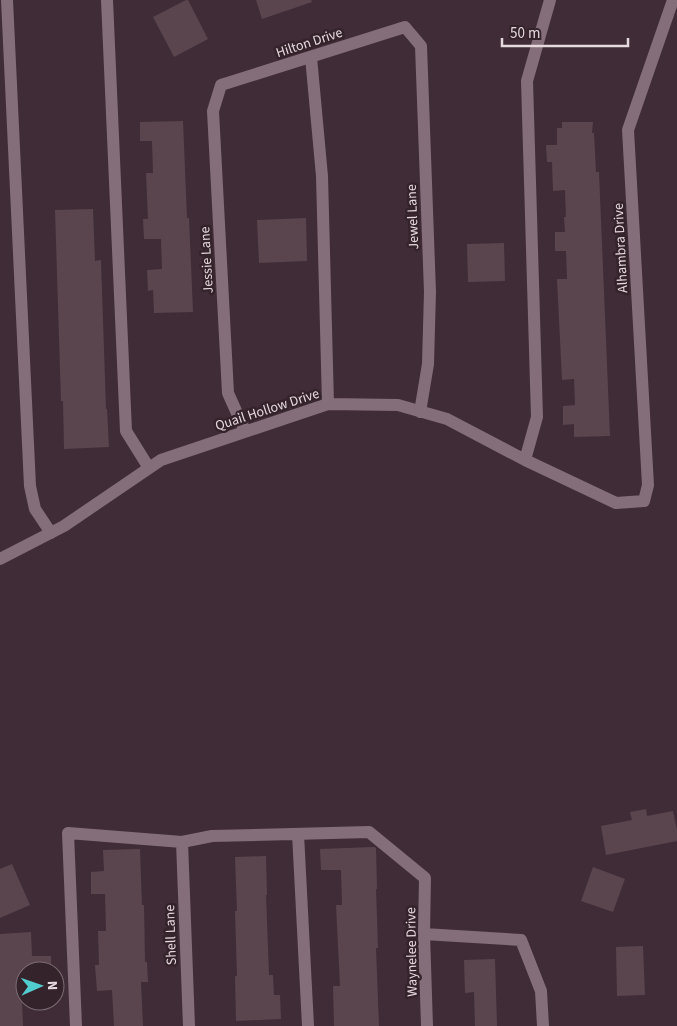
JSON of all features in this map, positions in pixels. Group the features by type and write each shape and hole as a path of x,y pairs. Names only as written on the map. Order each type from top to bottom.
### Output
{"street":[{"path":"7,0 30,486 35,510 51,533"},
{"path":"107,0 126,431 149,468"},
{"path":"525,460 537,417 527,81 550,0"},
{"name":"Alhambra Drive","path":"644,501 648,485 628,130 673,0"},
{"name":"Hilton Drive","path":"221,85 405,27"},
{"name":"Jewel Lane","path":"405,27 421,46 430,292 428,364 420,412"},
{"path":"311,57 322,176 328,404"},
{"name":"Jessie Lane","path":"221,85 213,111 228,393 245,431"},
{"name":"Quail Hollow Drive","path":"0,559 64,526 161,460 328,404 398,406 447,419 525,460 616,503 644,501"},
{"name":"Waynelee Drive","path":"298,834 369,832 425,878 424,934 427,1026"},
{"path":"76,1026 68,833 182,842 212,836 298,834 308,1026"},
{"name":"Shell Lane","path":"182,842 189,1026"},
{"path":"424,934 521,940 541,991 543,1026"}],"building":[{"path":"188,0 208,39 174,57 153,17"},
{"path":"256,0 311,0 312,2 262,19"},
{"path":"183,121 193,312 154,313 153,290 148,291 147,270 162,269 161,239 144,239 143,219 148,219 146,173 153,173 152,141 140,141 140,122"},
{"path":"562,122 593,122 592,133 594,133 596,172 599,172 610,436 574,437 574,424 563,425 563,406 575,405 574,379 562,380 557,279 567,279 566,251 555,251 555,232 565,232 565,190 553,191 552,162 547,162 546,145 557,145 557,128 562,128"},
{"path":"93,209 95,261 101,260 109,447 64,449 55,210"},
{"path":"306,218 307,261 259,263 257,220"},
{"path":"504,243 505,281 468,282 467,244"},
{"path":"646,809 647,816 673,811 677,841 606,855 601,826 632,820 630,812"},
{"path":"376,848 378,948 376,948 379,1026 334,1026 333,986 340,986 336,905 342,905 341,870 321,870 320,849"},
{"path":"140,849 142,905 144,905 145,962 147,962 148,982 141,982 143,1026 114,1026 112,990 97,991 95,965 99,965 98,931 106,931 105,894 91,894 91,872 104,871 103,850"},
{"path":"266,856 269,975 273,975 274,995 280,995 281,1019 236,1021 235,911 237,911 235,857"},
{"path":"12,864 30,905 0,918 0,869"},
{"path":"593,867 625,879 613,912 581,901"},
{"path":"31,932 32,956 51,956 51,961 15,961 15,1011 22,1011 23,1026 0,1026 0,934"},
{"path":"643,946 645,995 617,996 616,947"},
{"path":"495,959 497,1026 475,1026 474,992 465,993 464,960"}]}
